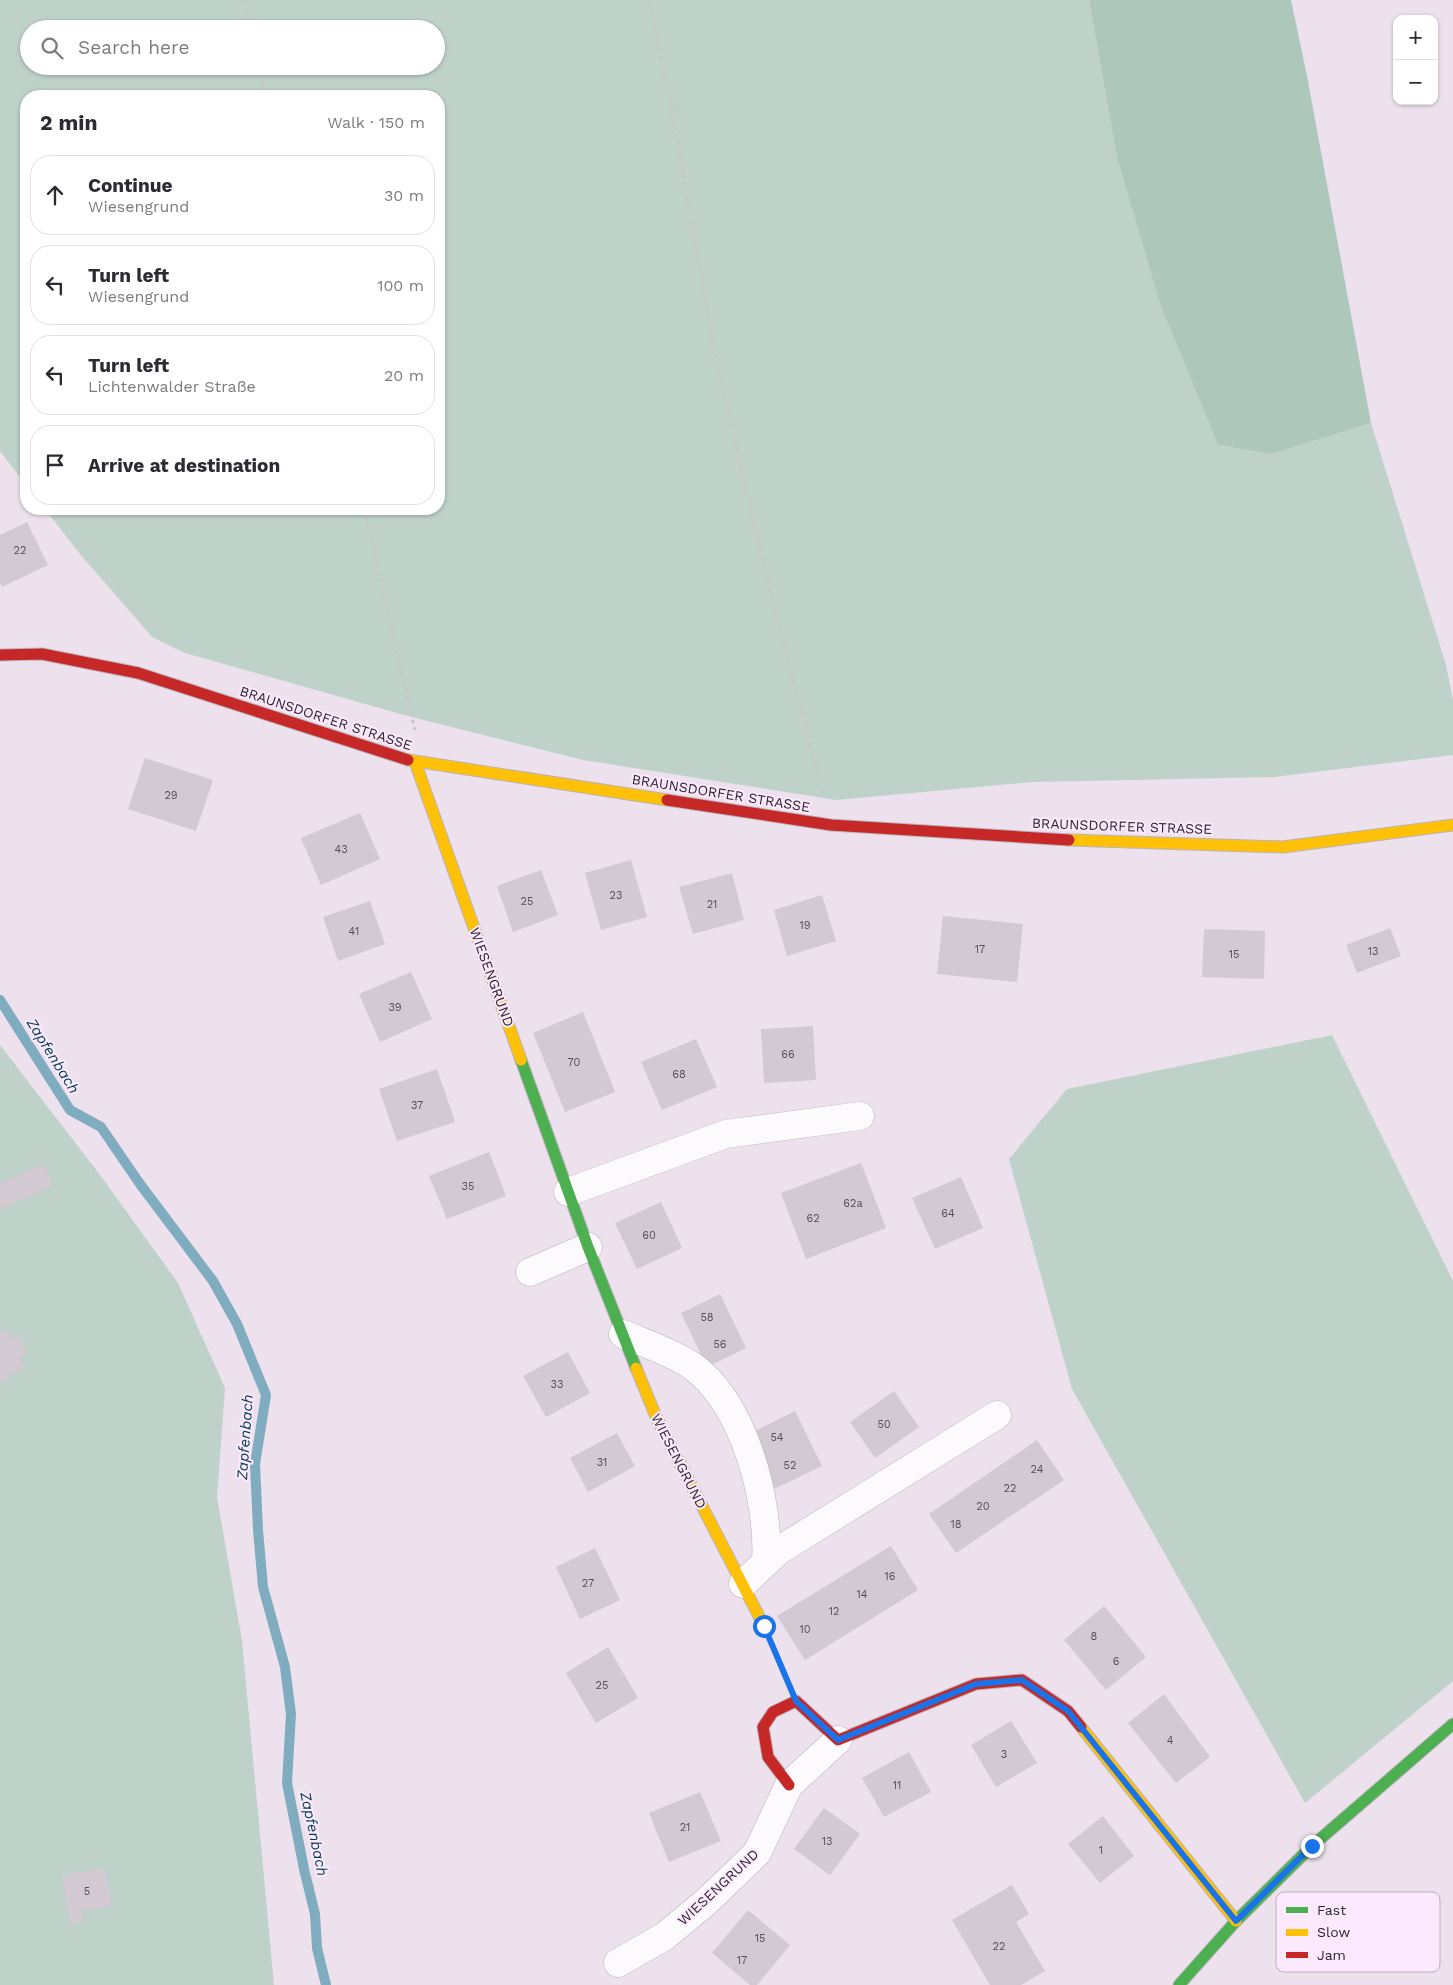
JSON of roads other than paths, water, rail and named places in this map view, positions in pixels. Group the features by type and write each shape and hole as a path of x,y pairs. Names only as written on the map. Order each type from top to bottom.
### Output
{"street":[{"name":"BRAUNSDORFER STRASSE","path":"0,655 42,654 138,673 415,762 831,825 1049,838 1283,847 1453,825"},
{"name":"WIESENGRUND","path":"415,762 588,1247 657,1419 764,1626"},
{"path":"568,1192 726,1134 860,1116"},
{"path":"530,1272 588,1247"},
{"path":"623,1334 692,1365 718,1390 740,1430 755,1474 764,1509 768,1540 766,1562"},
{"path":"743,1584 778,1551 997,1415"},
{"name":"WIESENGRUND","path":"618,1963 665,1936 706,1902 757,1853 789,1785 838,1740 976,1684 1022,1680 1068,1711 1236,1921"},
{"path":"789,1785 768,1757 763,1727 773,1712 796,1701 838,1740"},
{"path":"1179,1985 1236,1921 1312,1846 1453,1724"}],"waterway":[{"name":"Zapfenbach","path":"0,1000 70,1110 101,1127 140,1184 213,1281 237,1324 266,1395 255,1464 263,1587 285,1667 291,1714 287,1783 315,1914 317,1948 326,1985"}]}
